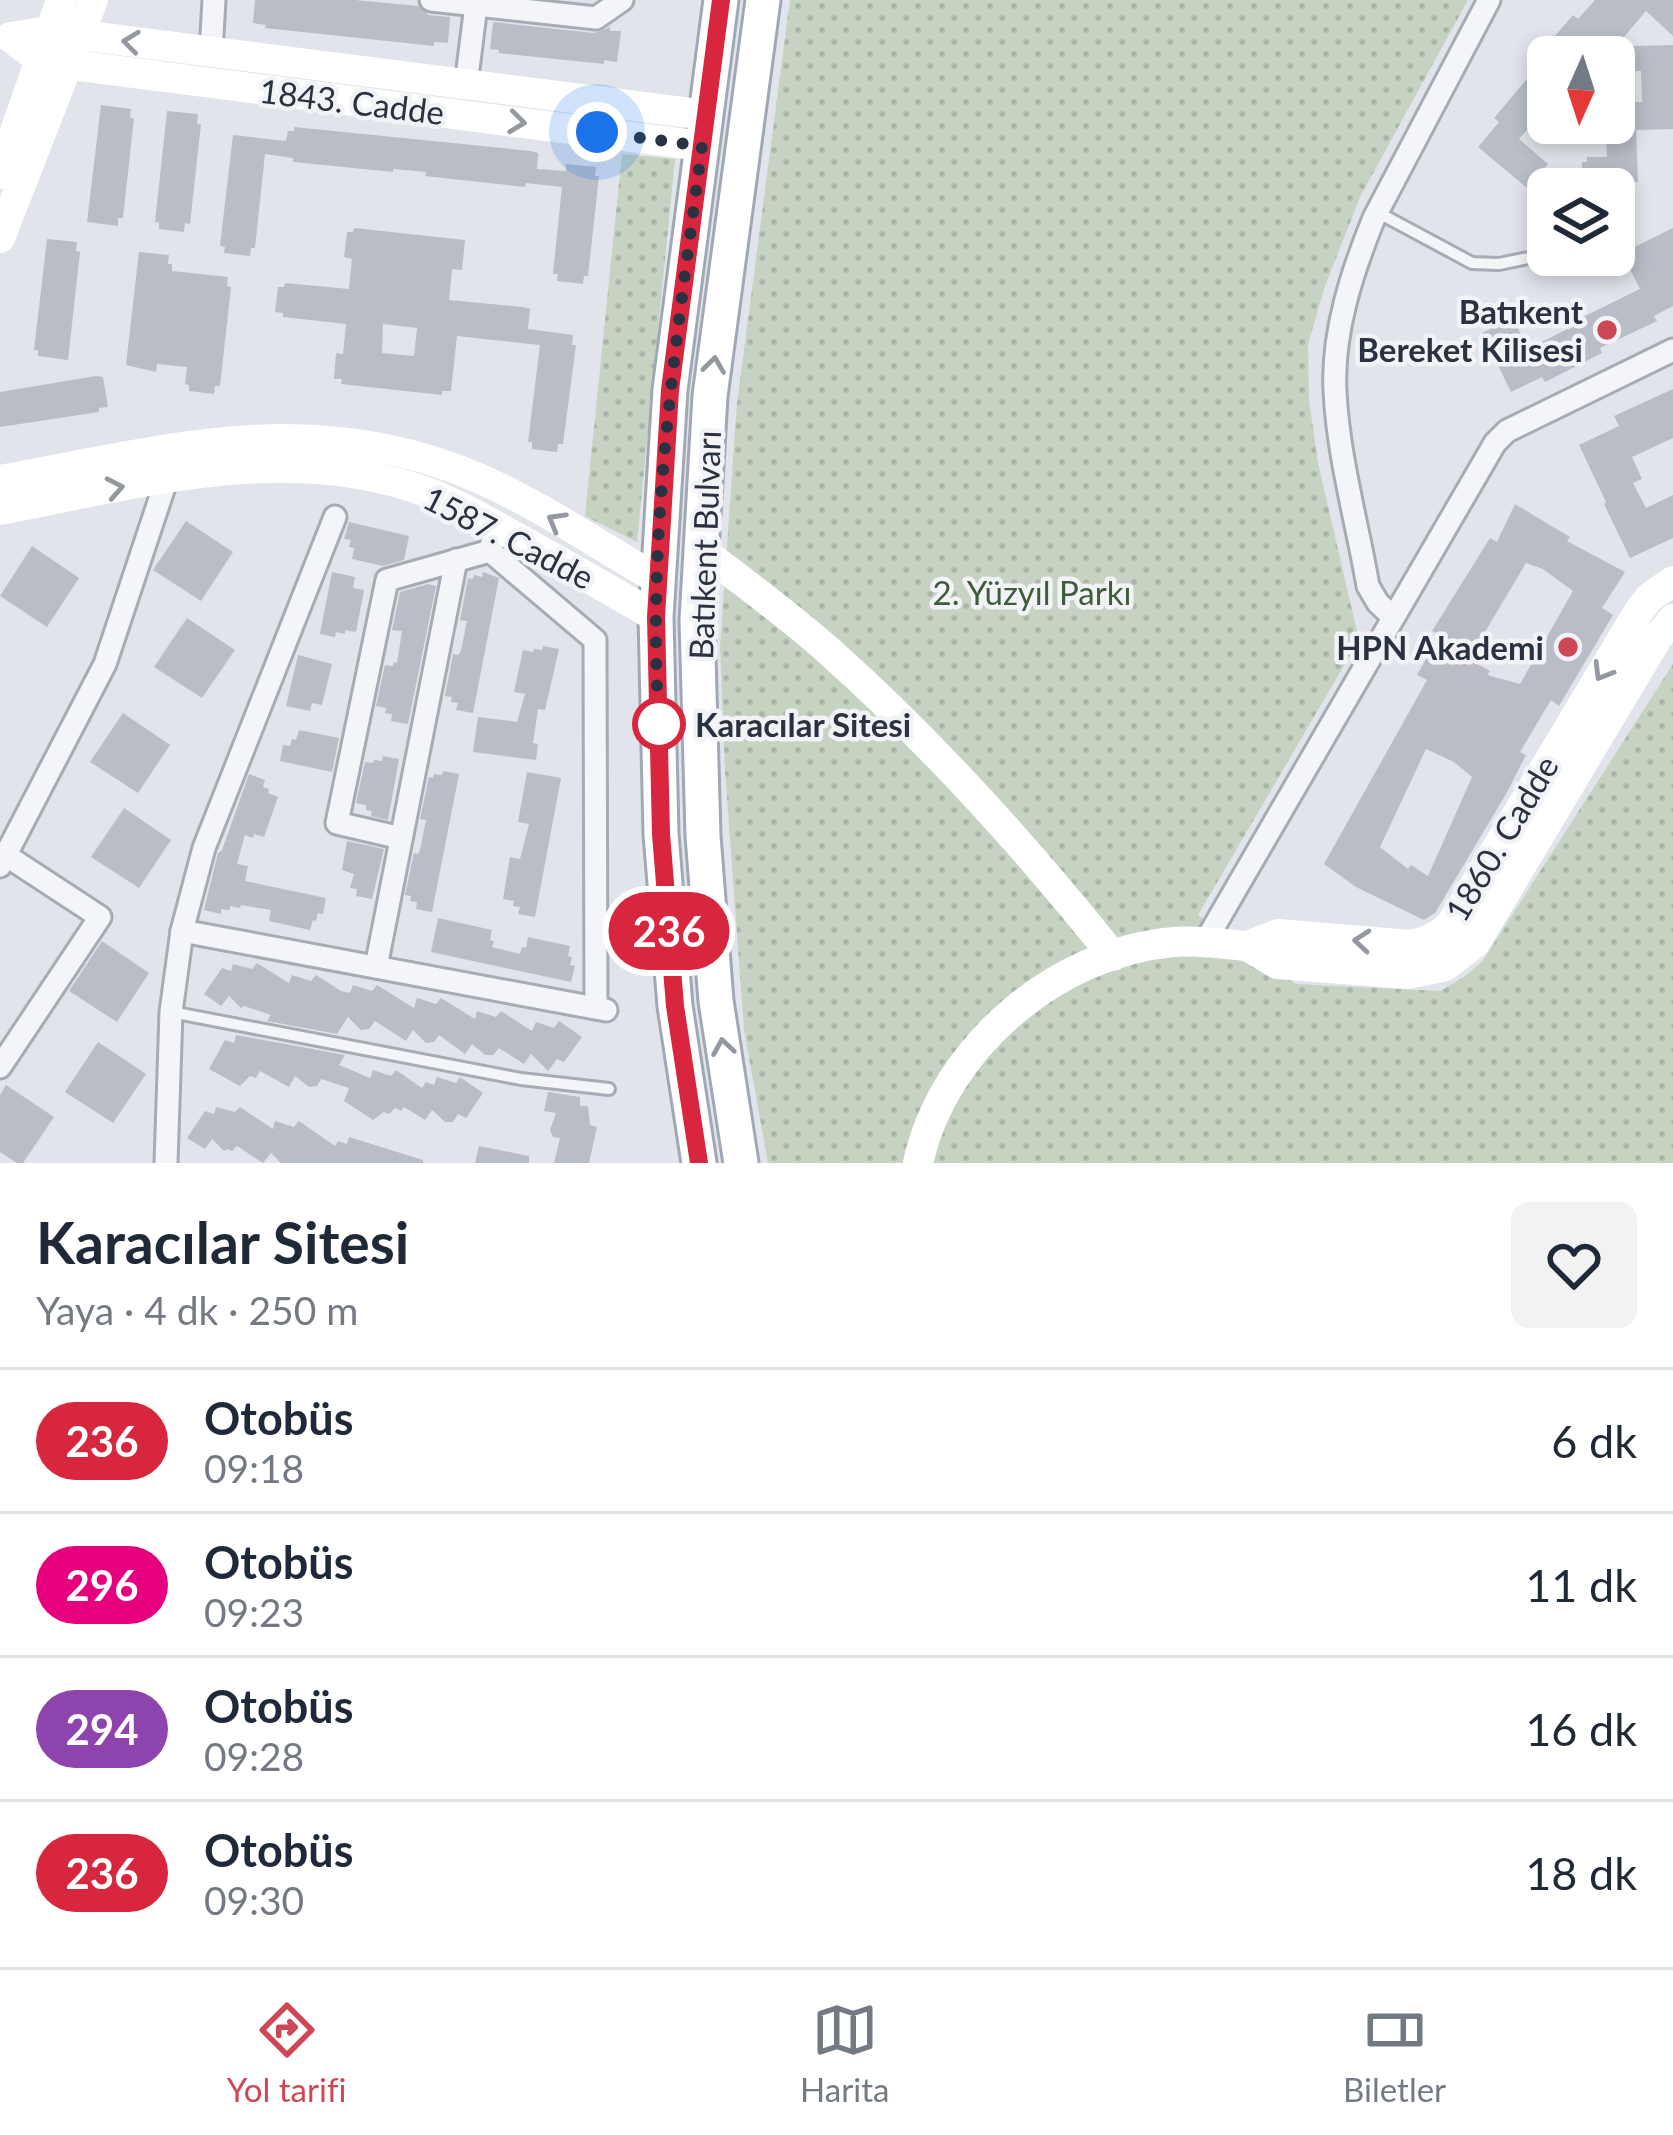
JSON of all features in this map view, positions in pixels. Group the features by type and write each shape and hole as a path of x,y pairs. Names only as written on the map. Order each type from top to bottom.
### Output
{"main road":[{"name":"Batıkent Bulvarı","path":"740,1163 716,1001 703,836 697,620 710,396 763,0"},
{"name":"Batıkent Bulvarı","path":"700,1163 675,1006 661,834 656,617 643,571 704,130 713,1"}],"street":[{"path":"0,238 59,48 61,0"},
{"path":"0,174 59,48 93,0"},
{"path":"211,52 214,0"},
{"path":"430,0 596,17 622,0"},
{"path":"1393,617 1368,586 1339,431 1336,356 1361,248 1490,0"},
{"path":"466,85 475,2"},
{"name":"1843. Cadde","path":"5,37 59,48 704,130"},
{"name":"1843. Cadde","path":"59,48 211,52 466,85 704,130"},
{"path":"1205,942 1500,436 1673,350"},
{"name":"1587. Cadde","path":"0,480 204,443 280,437 333,440 421,458 484,481 643,571"},
{"name":"1587. Cadde","path":"0,510 236,467 338,470 417,488 466,508 493,538 612,591 656,617"},
{"path":"0,1067 100,917 3,861 105,664 167,478"},
{"path":"166,1163 171,1012 182,931 204,848 334,517"},
{"path":"182,931 603,1010 595,640 493,538 456,560 387,580 337,823 401,838"},
{"path":"700,549 779,608 901,718 1036,862 1113,956"},
{"path":"376,968 456,560"},
{"path":"612,591 624,592 634,586 636,575 643,571"},
{"name":"1860. Cadde","path":"1247,946 1278,934 1410,945 1441,934 1629,626 1650,598 1673,581"},
{"name":"1860. Cadde","path":"918,1163 931,1117 975,1047 1036,994 1113,956 1156,945 1205,942 1247,946 1277,964 1408,974 1435,970 1466,952 1673,619"}],"lane":[{"path":"1377,212 1472,262 1499,264 1527,258"},
{"path":"171,1012 521,1079 610,1088"}],"green space":[{"name":"2. Yüzyıl Parkı","path":"790,0 1468,0 1361,195 1308,344 1309,400 1318,463 1359,640 1198,915 1296,984 1440,991 1482,962 1673,664 1673,1163 768,1163 744,1030 720,646 737,403"},
{"path":"622,154 675,159 637,542 585,516"}],"building":[{"path":"255,0 355,0 418,6 428,15 450,17 448,43 434,42 434,46 265,28 253,23"},
{"path":"1595,0 1673,0 1673,36 1646,11 1625,36 1555,36 1573,15 1578,19"},
{"path":"493,22 594,33 610,27 610,31 621,31 617,62 499,53 490,49"},
{"path":"1673,45 1673,129 1636,130 1635,182 1635,168 1582,168 1582,162 1587,157 1607,157 1606,144 1635,144 1635,101 1642,102 1635,46"},
{"path":"1527,79 1527,130 1519,139 1548,164 1527,168 1527,188 1478,147 1499,122 1494,118"},
{"path":"101,105 131,109 130,118 134,118 123,218 118,218 118,226 87,222"},
{"path":"167,111 198,114 197,124 201,124 190,224 185,223 184,232 159,229 155,222"},
{"path":"294,127 531,151 538,153 537,169 566,171 566,164 596,167 595,176 599,176 588,276 583,284 557,281 558,274 553,274 562,187 293,162 293,158 265,154 255,248 250,256 224,253 225,247 220,246 233,135 286,141"},
{"path":"354,228 465,240 462,270 452,269 449,300 523,307 530,309 528,329 573,335 572,345 576,345 563,444 558,444 557,452 532,449 528,442 540,345 457,336 451,391 442,391 442,395 341,384 342,379 334,379 346,324 283,317 275,312 278,287 285,283 349,289 352,259 344,257 347,232","holes":["383,324 417,328 414,356 382,353"]},
{"path":"1673,228 1673,306 1654,316 1657,321 1600,348 1602,353 1545,382 1542,377 1511,392 1482,333 1513,318 1528,349 1640,289 1634,276 1635,247"},
{"path":"47,239 77,242 80,252 68,360 38,356 34,350"},
{"path":"139,252 169,255 172,271 228,277 231,287 220,386 215,386 214,394 189,391 187,367 157,364 156,372 126,365"},
{"path":"103,377 108,407 99,412 0,427 0,392"},
{"path":"1673,389 1673,438 1632,457 1642,479 1633,483 1646,508 1673,495 1673,538 1630,558 1579,445 1619,426 1614,416"},
{"path":"1515,504 1570,537 1567,541 1625,572 1602,608 1613,615 1559,706 1551,700 1520,752 1526,755 1506,794 1435,913 1424,920 1356,887 1324,864 1427,680 1417,675 1440,634 1432,631 1490,538 1497,542","holes":["1526,563 1573,591 1520,684 1487,675 1490,671 1469,659","1426,749 1472,777 1428,876 1411,865 1408,869 1380,847"]},
{"path":"186,521 233,552 201,601 153,570"},
{"path":"349,522 409,536 404,560 383,566 352,559 351,540 344,539"},
{"path":"32,546 79,578 47,627 0,596"},
{"path":"332,572 355,577 353,588 364,590 356,632 336,632 335,637 320,634"},
{"path":"483,572 499,578 473,713 456,710 458,703 445,696 453,654 461,651 467,621 460,620 468,578 482,577"},
{"path":"436,586 408,724 391,721 386,708 376,706 385,665 397,663 402,631 392,630 400,592"},
{"path":"187,618 235,650 202,698 154,667"},
{"path":"543,646 559,649 545,710 538,709 533,743 538,744 536,760 473,752 478,717 517,722 525,694 514,692 523,650 533,652"},
{"path":"298,655 332,664 322,705 312,703 310,711 286,706"},
{"path":"123,713 170,745 138,793 90,762"},
{"path":"299,730 339,738 332,772 280,761 283,745 290,746"},
{"path":"383,756 399,759 388,820 371,816 366,805 356,803 365,762 382,761"},
{"path":"443,771 459,774 432,912 416,909 417,902 405,895 414,853 420,850 426,820 420,819 429,777"},
{"path":"527,772 561,778 535,917 518,914 520,907 513,906 514,901 503,899 510,857 520,859 529,824 518,822"},
{"path":"249,774 265,780 263,787 278,797 264,837 245,835 237,864 248,866 245,881 326,898 323,914 318,913 310,930 269,921 271,910 241,905 221,909 221,914 204,910 218,853"},
{"path":"124,808 171,840 139,888 91,857"},
{"path":"347,841 384,849 372,899 356,896 357,889 350,888 354,874 342,870"},
{"path":"438,918 492,930 492,947 520,954 528,937 570,946 570,965 575,966 571,982 431,952"},
{"path":"102,941 149,973 117,1022 69,991"},
{"path":"257,963 289,983 292,975 311,981 316,975 350,993 353,985 372,991 377,985 414,1008 417,998 436,1004 441,998 475,1019 477,1011 496,1017 501,1011 532,1031 536,1022 554,1028 559,1021 582,1037 564,1062 557,1059 548,1071 531,1054 524,1064 499,1048 485,1055 472,1044 465,1054 439,1035 426,1043 413,1030 406,1041 375,1021 361,1030 348,1017 337,1034 267,1021 271,1015 241,1008 229,996 221,1006 204,994 222,968 231,971 233,964 252,969"},
{"path":"236,1035 345,1055 339,1065 370,1078 373,1070 391,1076 396,1070 422,1088 426,1082 434,1085 437,1077 456,1083 460,1077 483,1093 466,1118 458,1114 453,1122 445,1122 432,1110 425,1120 404,1107 373,1120 344,1101 349,1088 321,1079 317,1086 309,1087 295,1076 289,1087 260,1071 240,1086 209,1069 225,1040 234,1043"},
{"path":"98,1042 146,1074 113,1123 65,1092"},
{"path":"6,1085 54,1117 23,1163 0,1152 0,1095"},
{"path":"548,1092 580,1097 580,1106 588,1106 590,1125 597,1127 589,1163 554,1163 560,1138 550,1130 556,1113 544,1111"},
{"path":"216,1107 235,1112 240,1107 273,1129 275,1121 294,1127 299,1121 335,1146 338,1141 347,1144 349,1137 423,1163 281,1163 271,1153 263,1163 237,1146 224,1151 212,1139 205,1149 187,1138 205,1111 214,1114"},
{"path":"479,1146 529,1156 529,1163 475,1163"}],"bus line":[{"name":"236","path":"699,1163 675,1006 661,834 656,617 670,390 721,0"}],"place":[{"name":"Batıkent Bereket Kilisesi","path":"1607,330"},
{"name":"HPN Akademi","path":"1568,647"},
{"name":"Karacılar Sitesi","path":"659,724"}],"route":[{"path":"597,132 702,146 670,390 657,579 659,724"}]}
